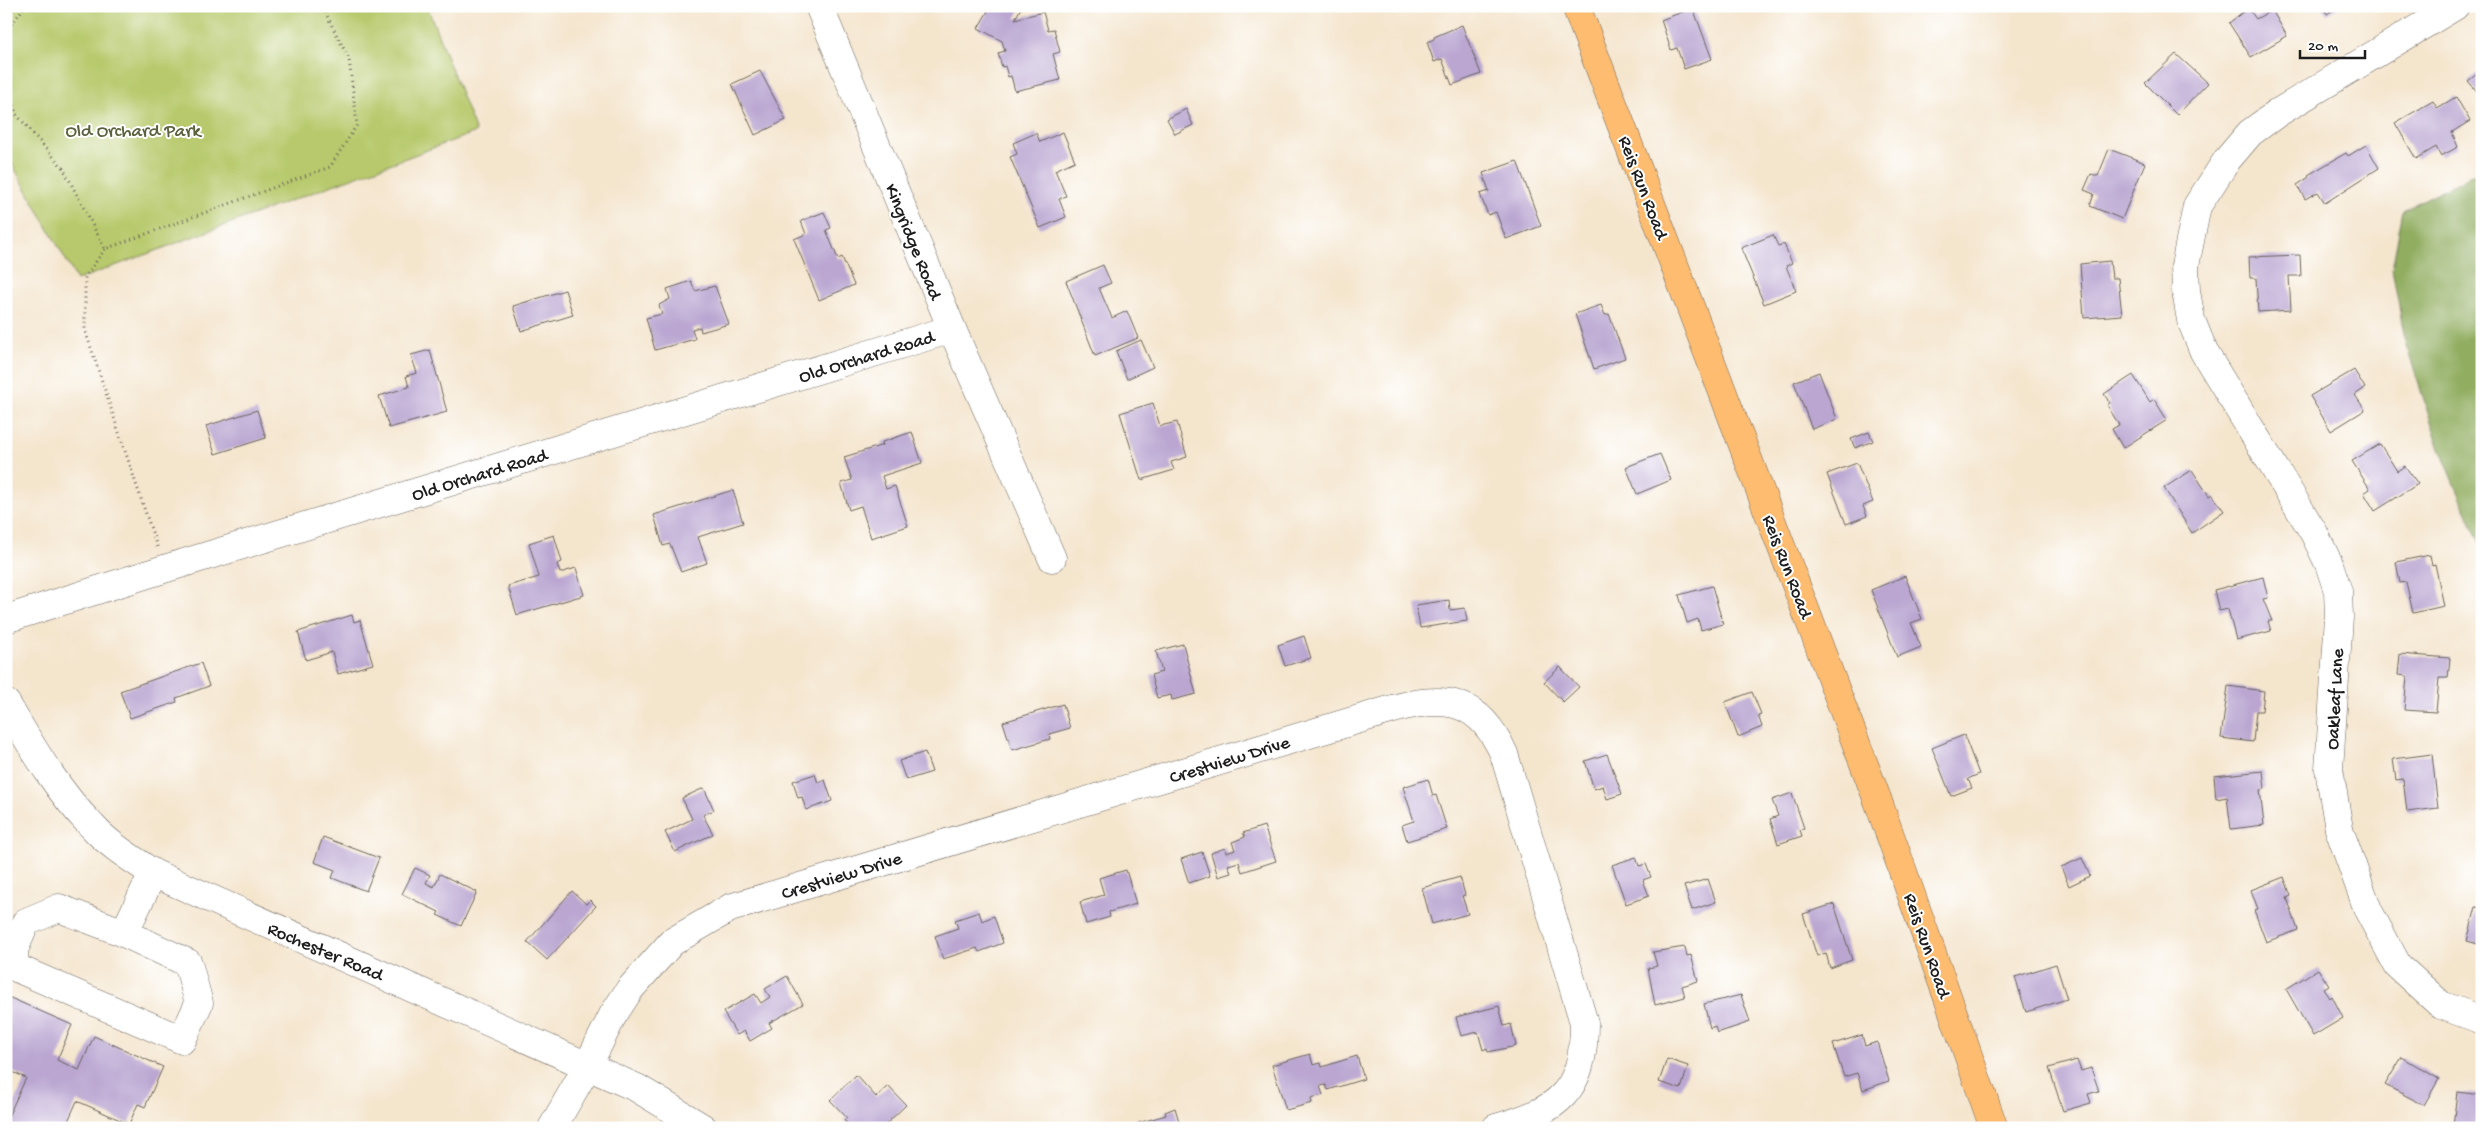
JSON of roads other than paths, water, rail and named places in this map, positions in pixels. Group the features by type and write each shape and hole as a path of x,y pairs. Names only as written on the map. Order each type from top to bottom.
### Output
{"main road":[{"name":"Reis Run Road","path":"1576,6 1878,801 1994,1128"}],"street":[{"name":"Kingridge Road","path":"819,6 952,329 1052,558"},
{"name":"Oakleaf Lane","path":"2455,6 2278,112 2250,133 2227,160 2197,206 2185,266 2186,291 2191,320 2204,352 2314,533 2329,564 2338,591 2339,618 2329,769 2339,829 2368,910 2398,966 2412,980 2441,1005 2482,1020"},
{"name":"Old Orchard Road","path":"6,619 952,329"},
{"name":"Crestview Drive","path":"552,1128 587,1067 613,1014 651,965 672,942 730,908 1393,708 1438,700 1461,707 1477,715 1494,733 1504,754 1584,1023 1584,1051 1581,1067 1563,1094 1551,1107 1535,1116 1496,1128"},
{"name":"Rochester Road","path":"6,703 75,807 93,828 153,873 637,1088 703,1128"},
{"path":"124,933 153,873"},
{"path":"60,908 124,933 188,962 199,1003 182,1040 14,967 16,919 60,908"}],"park label":[{"name":"Old Orchard Park","path":"133,129"}]}
